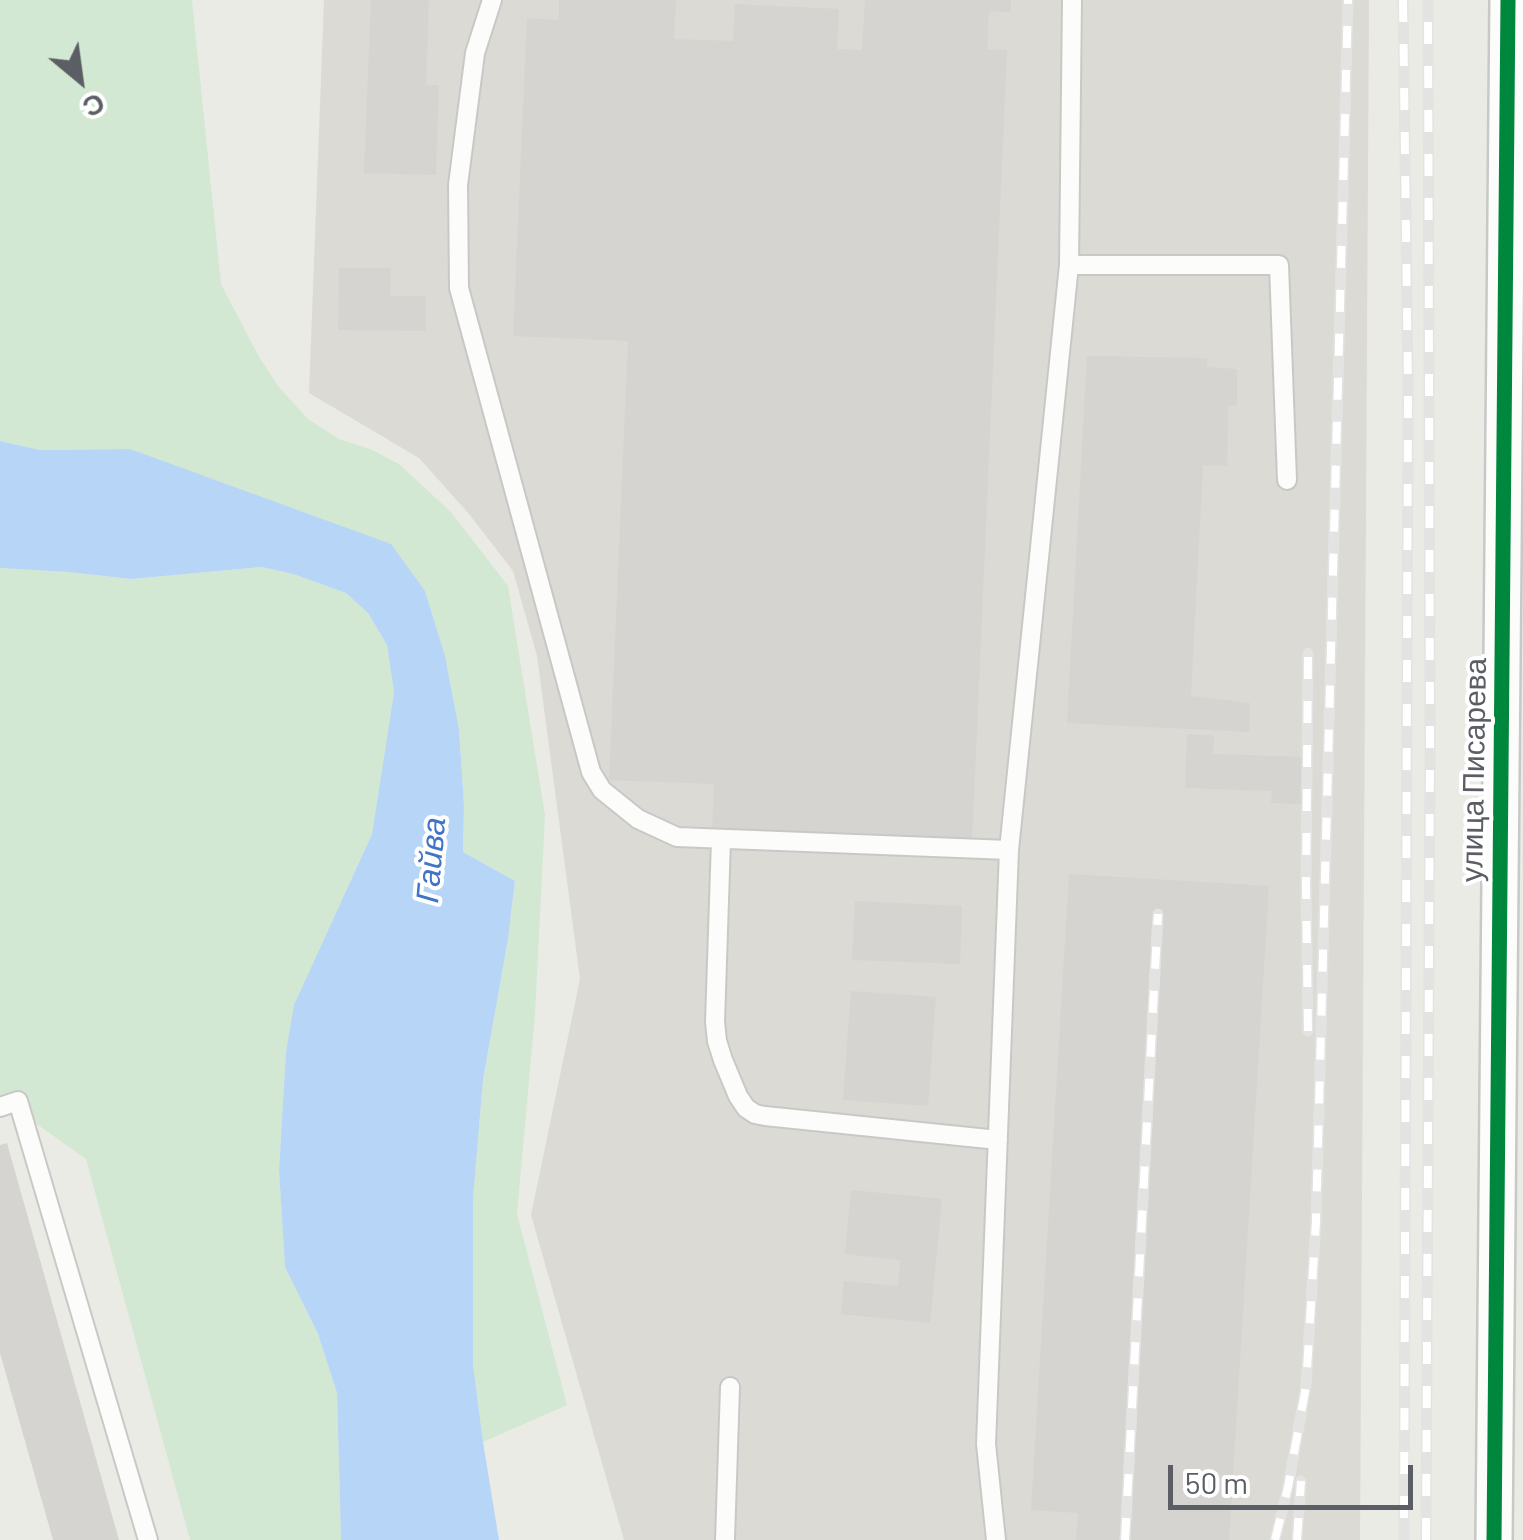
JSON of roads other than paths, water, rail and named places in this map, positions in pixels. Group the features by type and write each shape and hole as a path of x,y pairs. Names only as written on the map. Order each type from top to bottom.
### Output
{"street":[{"name":"улица Писарева","path":"1494,1540 1515,189 1508,0"}],"lane":[{"path":"492,0 475,53 458,185 459,288 591,772 619,806 677,837 1009,850"},
{"path":"996,1540 986,1444 1009,850 1069,266 1072,0"},
{"path":"1069,266 1279,265 1287,480"},
{"path":"720,840 715,1022 723,1060 746,1108 765,1116 998,1140"},
{"path":"0,1107 18,1101 148,1540"},
{"path":"725,1540 730,1387"}],"water":[{"name":"Гайва","path":"0,441 40,450 130,449 391,544 425,591 445,656 459,729 463,852 515,881 483,1080 473,1199 473,1364 499,1540 341,1540 337,1393 318,1334 285,1267 279,1170 286,1051 294,1005 372,834 394,692 387,645 368,613 346,593 262,567 131,579 0,568"}],"railway":[{"path":"1275,1540 1306,1386 1316,1221 1348,0"},
{"path":"1403,0 1408,388 1404,1540"},
{"path":"1426,1540 1428,0"},
{"path":"1308,653 1308,1031"},
{"path":"1125,1540 1158,914"},
{"path":"1297,1540 1301,1481"}]}
